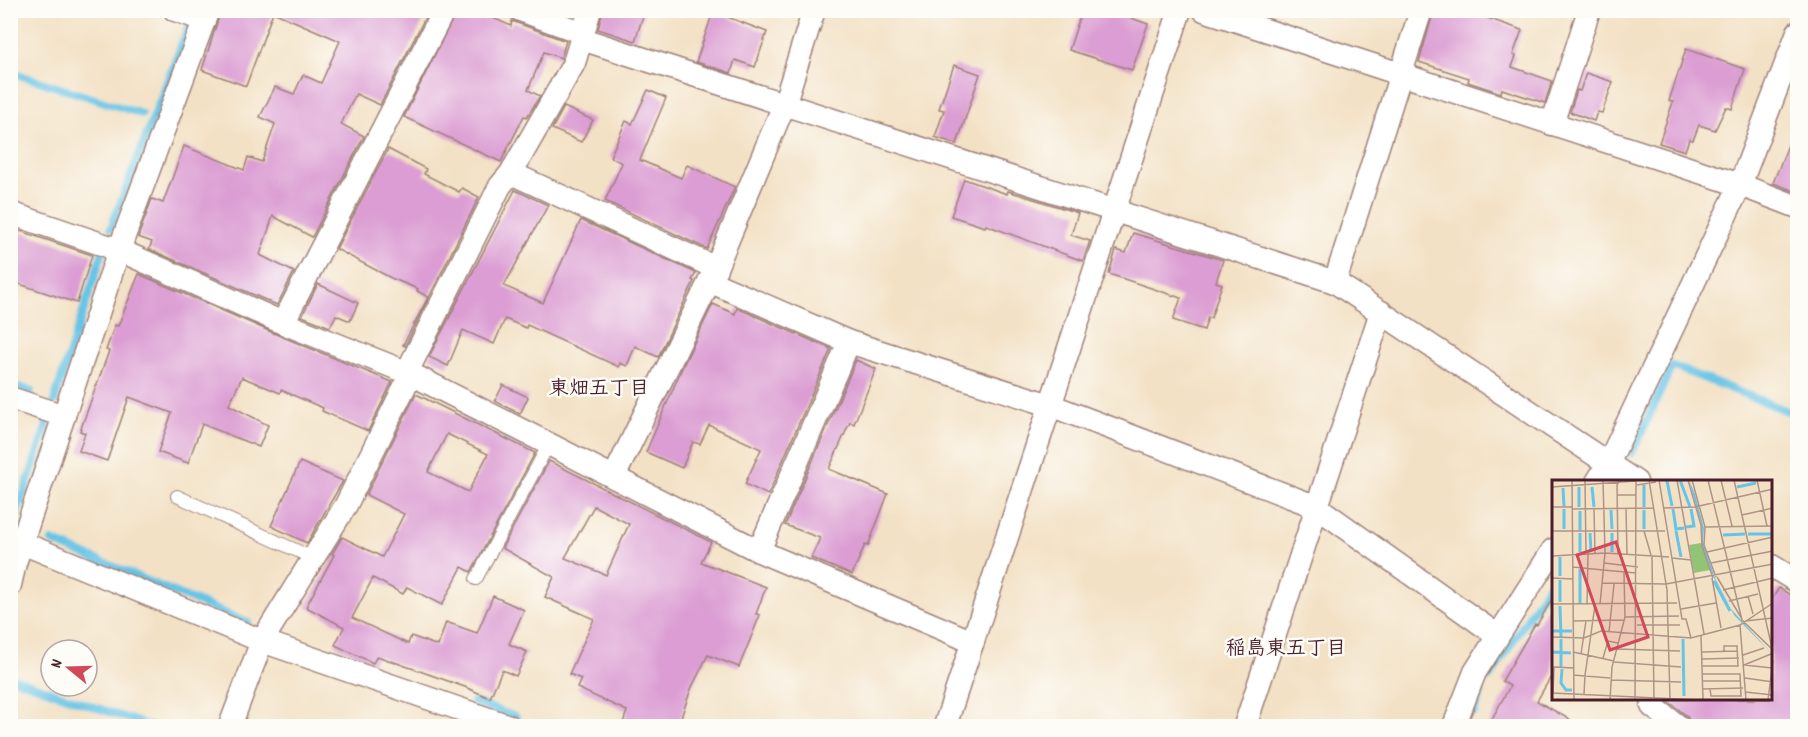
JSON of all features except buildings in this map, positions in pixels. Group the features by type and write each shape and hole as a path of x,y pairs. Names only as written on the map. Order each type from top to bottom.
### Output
{"street":[{"path":"175,10 206,15 120,250 15,563 262,641 509,726"},
{"path":"283,323 444,10"},
{"path":"520,10 582,36 784,105 1335,282 1381,312 1602,473 1628,480"},
{"path":"230,726 262,641 346,505 500,186 511,172 574,63 590,10"},
{"path":"614,477 713,274 784,105 814,10"},
{"path":"951,725 973,642 1180,10"},
{"path":"1204,10 1740,185 1797,207"},
{"path":"1335,282 1421,10"},
{"path":"1552,124 1588,10"},
{"path":"1602,473 1740,185 1797,32"},
{"path":"511,172 849,342 1050,405 1317,507 1498,636"},
{"path":"10,213 120,250 283,323 409,373 759,551 973,642"},
{"path":"1245,726 1381,312"},
{"path":"759,551 849,342"},
{"path":"10,398 64,416"},
{"path":"1454,726 1475,672 1552,552"},
{"path":"1772,566 1797,582"},
{"path":"1654,701 1652,706 1678,726"}],"lane":[{"path":"476,579 549,444"},
{"path":"177,496 313,558"}],"waterway":[{"path":"111,228 188,28"},
{"path":"10,72 142,114"},
{"path":"54,401 102,254"},
{"path":"1632,453 1672,366 1798,415"},
{"path":"10,384 31,391"},
{"path":"10,535 47,424"},
{"path":"10,478 15,479"},
{"path":"52,541 248,623"},
{"path":"1490,677 1552,580"},
{"path":"12,678 149,726"},
{"path":"1474,712 1481,693"},
{"path":"474,702 516,717"}],"district":[{"name":"東畑五丁目","path":"599,390"},
{"name":"稲島東五丁目","path":"1286,650"}]}
